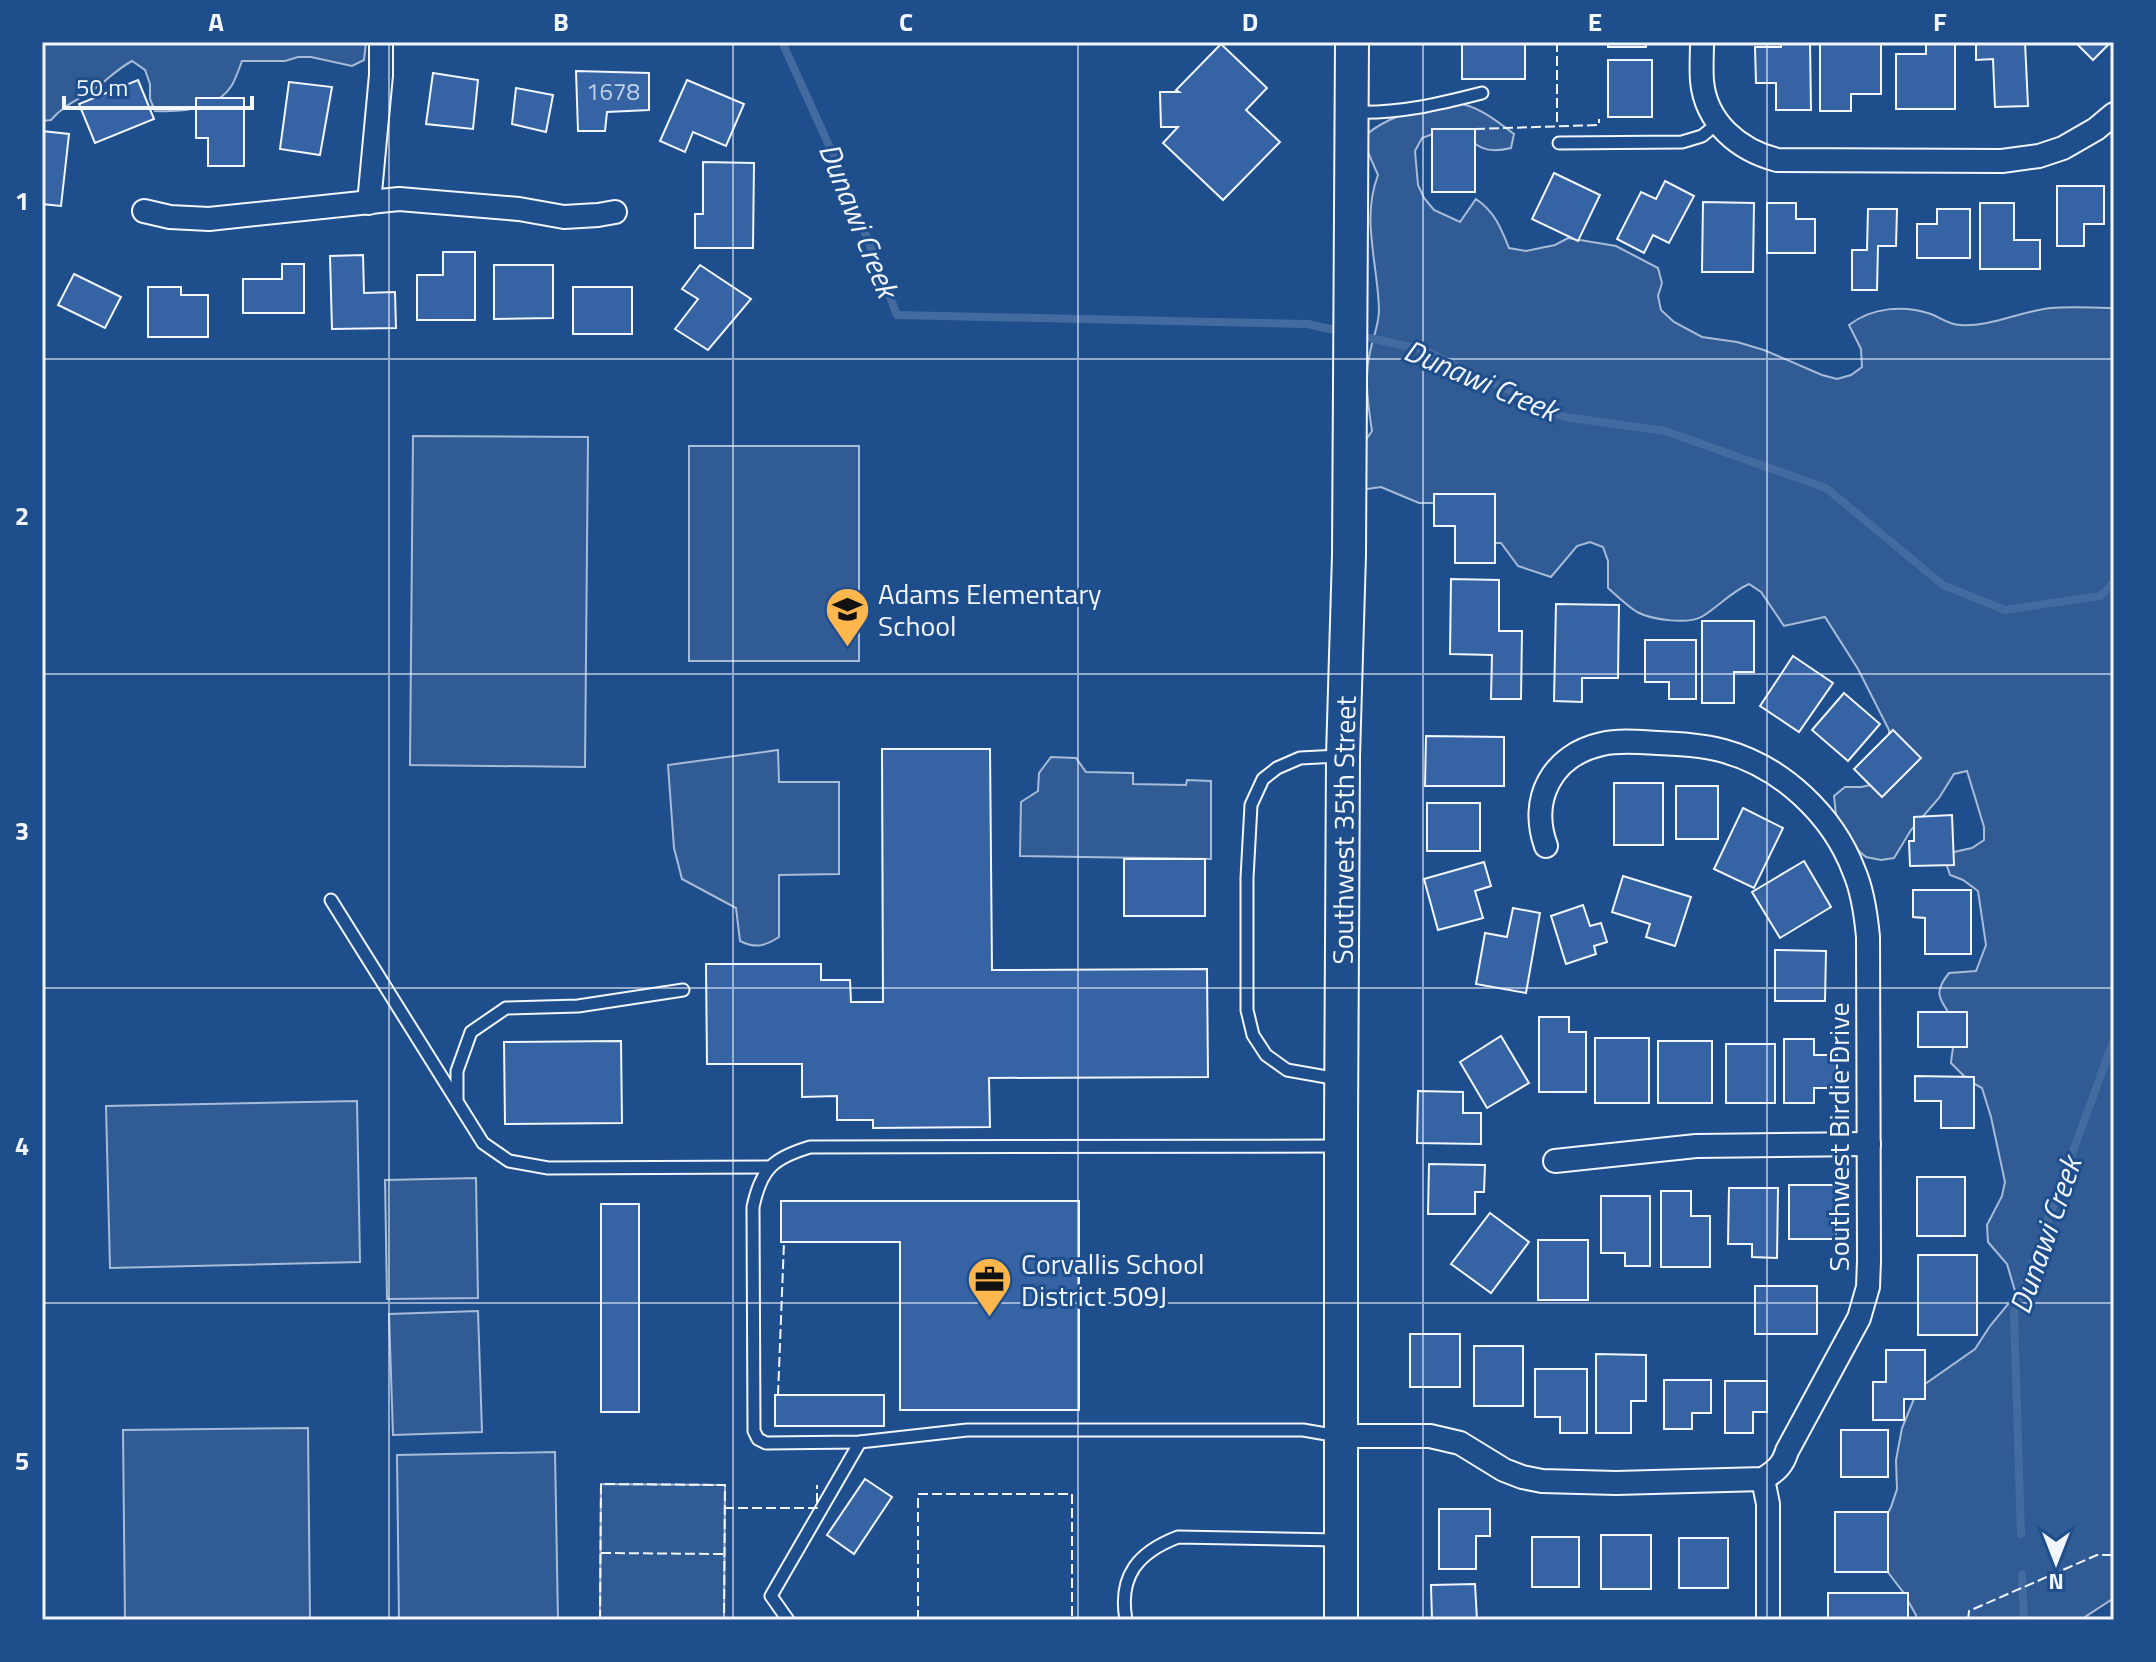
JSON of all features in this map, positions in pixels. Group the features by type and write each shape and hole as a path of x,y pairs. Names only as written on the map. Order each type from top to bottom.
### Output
{"street":[{"path":"369,203 381,75 381,42"},
{"name":"Southwest 35th Street","path":"1341,1620 1343,756 1349,555 1352,42"},
{"path":"1702,42 1702,81 1706,99 1718,123 1744,148 1777,160 2002,161 2039,156 2063,148 2096,129 2114,114"},
{"path":"144,211 170,217 209,219 399,199 519,209 564,217 615,212"},
{"name":"Southwest Birdie Drive","path":"1546,846 1539,808 1546,785 1555,772 1575,755 1600,744 1617,742 1685,744 1723,751 1748,760 1802,795 1836,835 1854,871 1865,910 1868,937 1868,1287 1859,1318 1784,1460 1778,1470 1763,1479"},
{"path":"1555,1161 1696,1146 1869,1144"},
{"path":"1341,1436 1430,1436 1460,1443 1504,1470 1542,1481 1616,1483 1763,1479 1768,1504 1768,1620"}],"lane":[{"path":"1352,112 1382,113 1440,104 1482,93"},
{"path":"1559,143 1682,142 1702,136 1718,123"},
{"path":"1341,1080 1287,1070 1266,1055 1253,1035 1247,1010 1247,893 1251,805 1263,779 1277,768 1300,758 1343,756"},
{"path":"331,900 483,1143 509,1161 548,1168 770,1167"},
{"path":"457,1101 457,1071 471,1032 506,1008 578,1006 683,990"},
{"path":"1341,1146 810,1147 788,1154 770,1167 758,1186 753,1207 754,1431 758,1439 766,1443 860,1442 967,1430 1024,1429 1303,1430 1341,1436"},
{"path":"788,1620 771,1596 860,1442"},
{"path":"1126,1620 1123,1605 1130,1574 1144,1555 1178,1537 1341,1540"}],"shaded area":[{"path":"42,42 366,42 364,60 352,66 311,57 285,61 242,61 232,85 217,100 197,108 175,111 155,111 145,70 132,61 51,120 42,121"},
{"path":"1450,101 1484,113 1514,134 1511,148 1495,150 1477,145 1461,129 1446,129 1422,138 1415,151 1418,185 1434,210 1460,222 1476,199 1493,215 1509,248 1526,251 1555,245 1568,238 1616,246 1658,268 1662,283 1658,296 1661,310 1674,322 1702,337 1764,350 1822,375 1837,379 1851,375 1862,367 1861,349 1849,325 1878,311 1910,309 1952,323 1972,325 2051,308 2114,308 2114,1598 2084,1620 1916,1620 1903,1592 1881,1563 1877,1535 1897,1489 1896,1460 1902,1428 1918,1389 1975,1349 2015,1291 2007,1264 1988,1242 1987,1225 2002,1196 2005,1182 1991,1117 1982,1088 1969,1081 1951,1063 1953,1024 1939,994 1949,973 1976,971 1986,945 1978,891 1950,875 1946,863 1954,852 1972,848 1984,840 1984,827 1967,771 1954,774 1939,798 1911,830 1894,858 1881,860 1866,857 1842,837 1837,825 1834,796 1845,787 1875,784 1889,758 1889,730 1858,669 1825,617 1784,626 1761,592 1749,584 1697,619 1680,621 1644,615 1633,610 1608,588 1608,561 1603,547 1590,542 1577,546 1551,577 1518,566 1501,543 1487,543 1486,502 1474,494 1419,503 1381,487 1367,489 1354,485 1356,454 1372,431 1367,372 1379,310 1371,225 1373,192 1378,175 1367,150 1366,135 1395,118"},
{"path":"413,436 588,437 585,767 410,765"},
{"path":"689,446 859,446 859,661 689,661"},
{"path":"778,750 779,782 839,782 839,874 779,875 779,937 756,946 740,941 736,908 682,879 674,848 668,765"},
{"path":"1051,757 1076,758 1086,772 1133,773 1133,784 1186,785 1187,780 1211,781 1211,859 1020,856 1021,802 1038,791 1039,773"},
{"path":"357,1101 360,1262 110,1268 106,1106"},
{"path":"476,1178 478,1298 387,1299 385,1180"},
{"path":"478,1311 482,1432 393,1435 389,1314"},
{"path":"308,1428 310,1620 125,1620 123,1430"},
{"path":"555,1452 558,1620 399,1620 397,1455"},
{"path":"601,1484 725,1485 724,1620 600,1620"}],"building":[{"path":"1462,42 1525,42 1525,79 1462,79"},
{"path":"1608,42 1646,42 1646,47 1608,47"},
{"path":"1781,42 1810,42 1811,110 1776,110 1776,83 1756,83 1755,47 1781,47"},
{"path":"1820,42 1881,42 1881,94 1851,94 1851,111 1820,111"},
{"path":"1926,42 1955,42 1955,109 1896,109 1896,54 1926,54"},
{"path":"1976,42 2025,42 2028,106 1995,107 1993,59 1976,60"},
{"path":"2075,42 2111,42 2093,60"},
{"path":"1221,44 1267,88 1246,110 1280,142 1223,200 1163,143 1178,127 1161,127 1160,92 1179,92 1176,90"},
{"path":"1608,60 1652,60 1652,117 1608,117"},
{"path":"576,71 649,73 649,110 607,112 605,131 578,131"},
{"path":"433,73 478,80 473,129 426,124"},
{"path":"138,80 154,119 95,143 79,104"},
{"path":"687,80 744,104 726,146 693,132 685,152 660,141"},
{"path":"289,82 332,87 320,155 280,149"},
{"path":"516,88 553,95 546,132 512,124"},
{"path":"196,98 244,98 244,166 208,166 208,138 196,138"},
{"path":"1432,129 1475,129 1475,192 1432,192"},
{"path":"42,131 69,134 61,206 42,204"},
{"path":"703,162 754,163 753,248 695,248 695,214 703,214"},
{"path":"1554,173 1600,195 1578,241 1532,219"},
{"path":"1665,181 1694,196 1669,243 1653,235 1644,253 1617,239 1641,192 1656,199"},
{"path":"2057,186 2104,186 2104,224 2084,224 2084,246 2057,246"},
{"path":"1703,202 1754,203 1753,272 1702,272"},
{"path":"1767,203 1796,203 1796,219 1815,219 1815,253 1767,253"},
{"path":"1980,203 2014,203 2014,240 2040,240 2040,269 1980,269"},
{"path":"1868,209 1897,209 1896,246 1878,246 1877,290 1852,290 1852,250 1867,250"},
{"path":"1937,209 1970,209 1970,258 1917,258 1917,224 1937,224"},
{"path":"443,252 475,252 475,320 417,320 417,275 443,275"},
{"path":"363,255 364,293 395,292 396,328 332,329 330,256"},
{"path":"282,264 304,264 304,313 243,313 243,279 282,279"},
{"path":"494,265 553,265 553,318 494,319"},
{"path":"700,265 751,299 708,350 675,329 698,299 682,289"},
{"path":"74,274 121,297 105,328 58,305"},
{"path":"148,287 181,287 181,295 208,295 208,337 148,337"},
{"path":"573,287 632,287 632,334 573,334"},
{"path":"1434,494 1495,494 1495,563 1455,563 1455,526 1434,526"},
{"path":"1451,579 1499,580 1499,631 1522,631 1521,699 1491,699 1492,655 1450,654"},
{"path":"1556,604 1619,605 1618,678 1582,678 1582,702 1554,701"},
{"path":"1702,621 1754,621 1754,672 1734,672 1734,703 1702,703"},
{"path":"1645,640 1696,640 1696,699 1669,699 1669,682 1645,682"},
{"path":"1793,656 1833,683 1799,732 1760,706"},
{"path":"1844,693 1880,724 1848,761 1812,730"},
{"path":"1893,730 1921,758 1882,797 1854,769"},
{"path":"1426,736 1504,737 1504,786 1425,786"},
{"path":"882,749 990,749 992,970 1207,969 1208,1077 989,1078 990,1127 873,1128 873,1120 837,1120 837,1096 802,1097 802,1064 707,1064 706,964 821,964 821,980 850,980 851,1002 883,1002"},
{"path":"1614,783 1663,783 1663,845 1614,845"},
{"path":"1676,786 1718,786 1718,839 1676,839"},
{"path":"1427,803 1480,803 1480,851 1427,851"},
{"path":"1743,808 1783,828 1754,888 1714,869"},
{"path":"1952,815 1954,865 1910,866 1909,841 1914,841 1914,817"},
{"path":"1124,859 1205,859 1205,916 1124,916"},
{"path":"1804,861 1831,907 1780,938 1752,892"},
{"path":"1484,862 1491,886 1475,891 1483,918 1438,930 1424,879"},
{"path":"1623,876 1691,897 1675,946 1646,937 1650,924 1612,912"},
{"path":"1913,890 1971,890 1971,954 1925,954 1925,918 1913,917"},
{"path":"1583,905 1590,926 1601,923 1607,942 1594,946 1596,954 1566,964 1551,916"},
{"path":"1513,908 1540,913 1526,993 1476,984 1485,933 1507,937"},
{"path":"1775,950 1826,951 1825,1001 1775,1001"},
{"path":"1918,1012 1967,1012 1967,1047 1918,1047"},
{"path":"1539,1017 1569,1017 1569,1032 1586,1032 1586,1092 1539,1092"},
{"path":"1501,1036 1529,1083 1487,1108 1460,1062"},
{"path":"1595,1038 1649,1038 1649,1103 1595,1103"},
{"path":"1784,1039 1814,1039 1814,1055 1837,1055 1837,1088 1814,1088 1814,1103 1784,1103"},
{"path":"621,1041 622,1123 505,1124 504,1042"},
{"path":"1658,1041 1712,1041 1712,1103 1658,1103"},
{"path":"1726,1044 1775,1044 1775,1103 1726,1103"},
{"path":"1915,1076 1974,1077 1974,1128 1941,1128 1941,1101 1915,1101"},
{"path":"1418,1091 1463,1092 1463,1113 1481,1113 1481,1144 1417,1143"},
{"path":"1429,1164 1485,1165 1484,1192 1475,1192 1475,1214 1428,1214"},
{"path":"1917,1177 1965,1177 1965,1236 1917,1236"},
{"path":"1789,1185 1836,1185 1836,1239 1789,1239"},
{"path":"1729,1188 1778,1188 1777,1258 1752,1257 1752,1244 1728,1244"},
{"path":"1661,1191 1691,1191 1691,1216 1710,1216 1710,1267 1661,1267"},
{"path":"1601,1196 1650,1196 1650,1266 1625,1266 1625,1253 1601,1253"},
{"name":"Corvallis School District 509J","path":"781,1201 1079,1201 1079,1410 900,1410 900,1242 781,1242"},
{"path":"601,1204 639,1204 639,1412 601,1412"},
{"path":"1490,1213 1529,1242 1491,1293 1451,1264"},
{"path":"1538,1240 1588,1240 1588,1300 1538,1300"},
{"path":"1918,1255 1977,1255 1977,1335 1918,1335"},
{"path":"1755,1286 1817,1286 1817,1334 1755,1334"},
{"path":"1410,1334 1460,1334 1460,1387 1410,1387"},
{"path":"1474,1346 1523,1346 1523,1406 1474,1406"},
{"path":"1886,1350 1925,1350 1925,1399 1904,1399 1904,1420 1873,1420 1873,1382 1886,1382"},
{"path":"1596,1354 1646,1355 1646,1401 1631,1401 1631,1433 1596,1433"},
{"path":"1535,1369 1587,1369 1587,1433 1560,1433 1560,1417 1535,1417"},
{"path":"1664,1380 1711,1380 1711,1413 1692,1413 1692,1429 1664,1429"},
{"path":"1725,1381 1767,1381 1767,1412 1753,1412 1753,1433 1725,1433"},
{"path":"775,1395 884,1395 884,1426 775,1426"},
{"path":"1841,1430 1888,1430 1888,1477 1841,1477"},
{"path":"865,1479 892,1497 854,1554 827,1535"},
{"path":"1439,1509 1490,1509 1490,1536 1476,1536 1476,1569 1439,1569"},
{"path":"1835,1512 1888,1512 1888,1572 1835,1572"},
{"path":"1601,1535 1651,1535 1651,1589 1601,1589"},
{"path":"1532,1537 1579,1537 1579,1587 1532,1587"},
{"path":"1679,1538 1728,1538 1728,1588 1679,1588"},
{"path":"1475,1584 1477,1620 1432,1620 1431,1585"},
{"path":"1828,1593 1908,1593 1908,1620 1828,1620"}],"waterway":[{"name":"Dunawi Creek","path":"782,42 842,174 897,315 1308,324 1343,332"},
{"name":"Dunawi Creek","path":"1356,335 1424,350 1564,417 1665,431 1826,488 1943,585 2005,610 2100,596 2114,583"},
{"name":"Dunawi Creek","path":"2021,1534 2014,1313 2114,1039"},
{"name":"Dunawi Creek","path":"2022,1574 2024,1620"}],"fence":[{"path":"1557,42 1557,125"},
{"path":"1475,129 1599,125 1599,119"},
{"path":"778,1395 784,1242"},
{"path":"600,1620 601,1484 725,1485 724,1620"},
{"path":"724,1508 817,1508 817,1485"},
{"path":"918,1620 918,1494 1072,1494 1072,1620"},
{"path":"601,1553 724,1554"},
{"path":"1968,1620 1969,1611 2097,1555 2114,1555"}],"place":[{"name":"Adams Elementary School","path":"847,648"},
{"name":"Corvallis School District 509J","path":"990,1318"}]}
